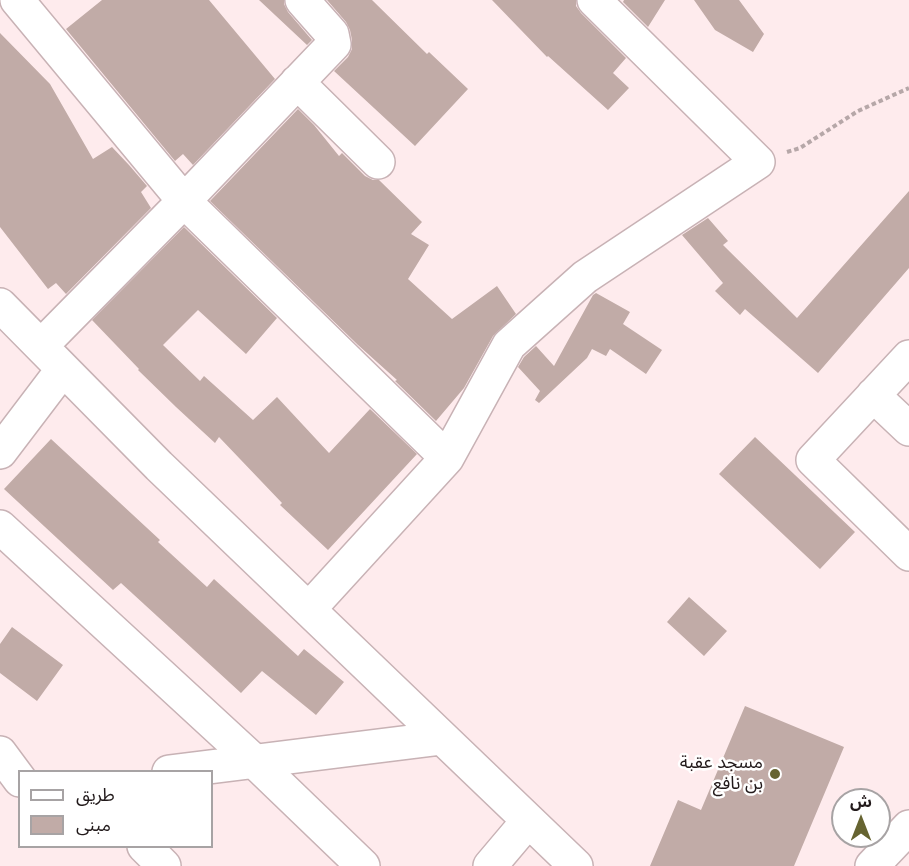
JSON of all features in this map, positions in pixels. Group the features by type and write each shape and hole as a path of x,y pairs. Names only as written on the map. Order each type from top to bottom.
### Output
{"street":[{"path":"16,0 184,201 447,458"},
{"path":"41,346 334,44 332,34 302,0"},
{"path":"309,609 447,458 509,345 585,277 758,162 594,0"},
{"path":"297,82 378,162"},
{"path":"0,306 159,466 576,866"},
{"path":"909,357 813,460 909,554"},
{"path":"0,452 63,369"},
{"path":"873,395 909,429"},
{"path":"0,527 254,761 363,866"},
{"path":"178,770 442,738"},
{"path":"0,753 18,777"},
{"path":"0,794 18,790"},
{"path":"490,866 528,821"},
{"path":"872,866 909,827"},
{"path":"146,848 164,866"}],"path":[{"path":"758,162 800,148 858,111 909,88"}],"building":[{"path":"102,0 209,0 275,79 193,165 183,154 175,161 66,29"},
{"path":"259,0 284,0 288,12 312,40 307,45"},
{"path":"327,0 372,0 427,54 429,52 468,89 415,146 334,71 348,57 352,49 352,40 346,22"},
{"path":"492,0 576,0 576,6 581,13 626,58 613,73 629,88 608,110 547,57"},
{"path":"624,0 665,0 648,27 623,2"},
{"path":"694,0 739,0 764,34 753,52 715,30"},
{"path":"0,33 50,84 93,159 112,147 147,186 141,192 151,208 66,294 56,283 48,289 0,227"},
{"path":"298,109 339,156 342,153 365,176 379,180 422,222 411,234 429,245 408,279 452,319 497,286 516,314 493,336 464,388 436,421 395,381 397,380 210,201"},
{"path":"909,191 909,268 818,373 745,309 740,315 715,291 723,283 682,235 708,218 728,241 723,245 797,318"},
{"path":"184,227 277,318 246,354 198,310 163,345 200,381 204,376 253,420 277,397 329,453 370,409 417,454 328,550 280,505 282,503 219,437 215,443 138,370 92,320"},
{"path":"596,293 630,312 623,324 662,350 646,374 610,349 606,356 592,349 587,358 539,403 535,400 540,391 518,367 524,357 536,346 554,366"},
{"path":"755,437 855,532 820,569 719,474"},
{"path":"51,439 207,587 214,579 298,656 304,649 344,682 316,715 262,671 241,693 121,583 113,590 4,489"},
{"path":"689,597 727,631 704,656 667,622"},
{"path":"12,627 63,665 37,701 0,673 0,644"},
{"name":"مسجد عقبة بن نافع","path":"745,706 844,747 794,866 650,866 678,800 701,810"}],"place":[{"name":"مسجد عقبة بن نافع","path":"775,774"}]}
